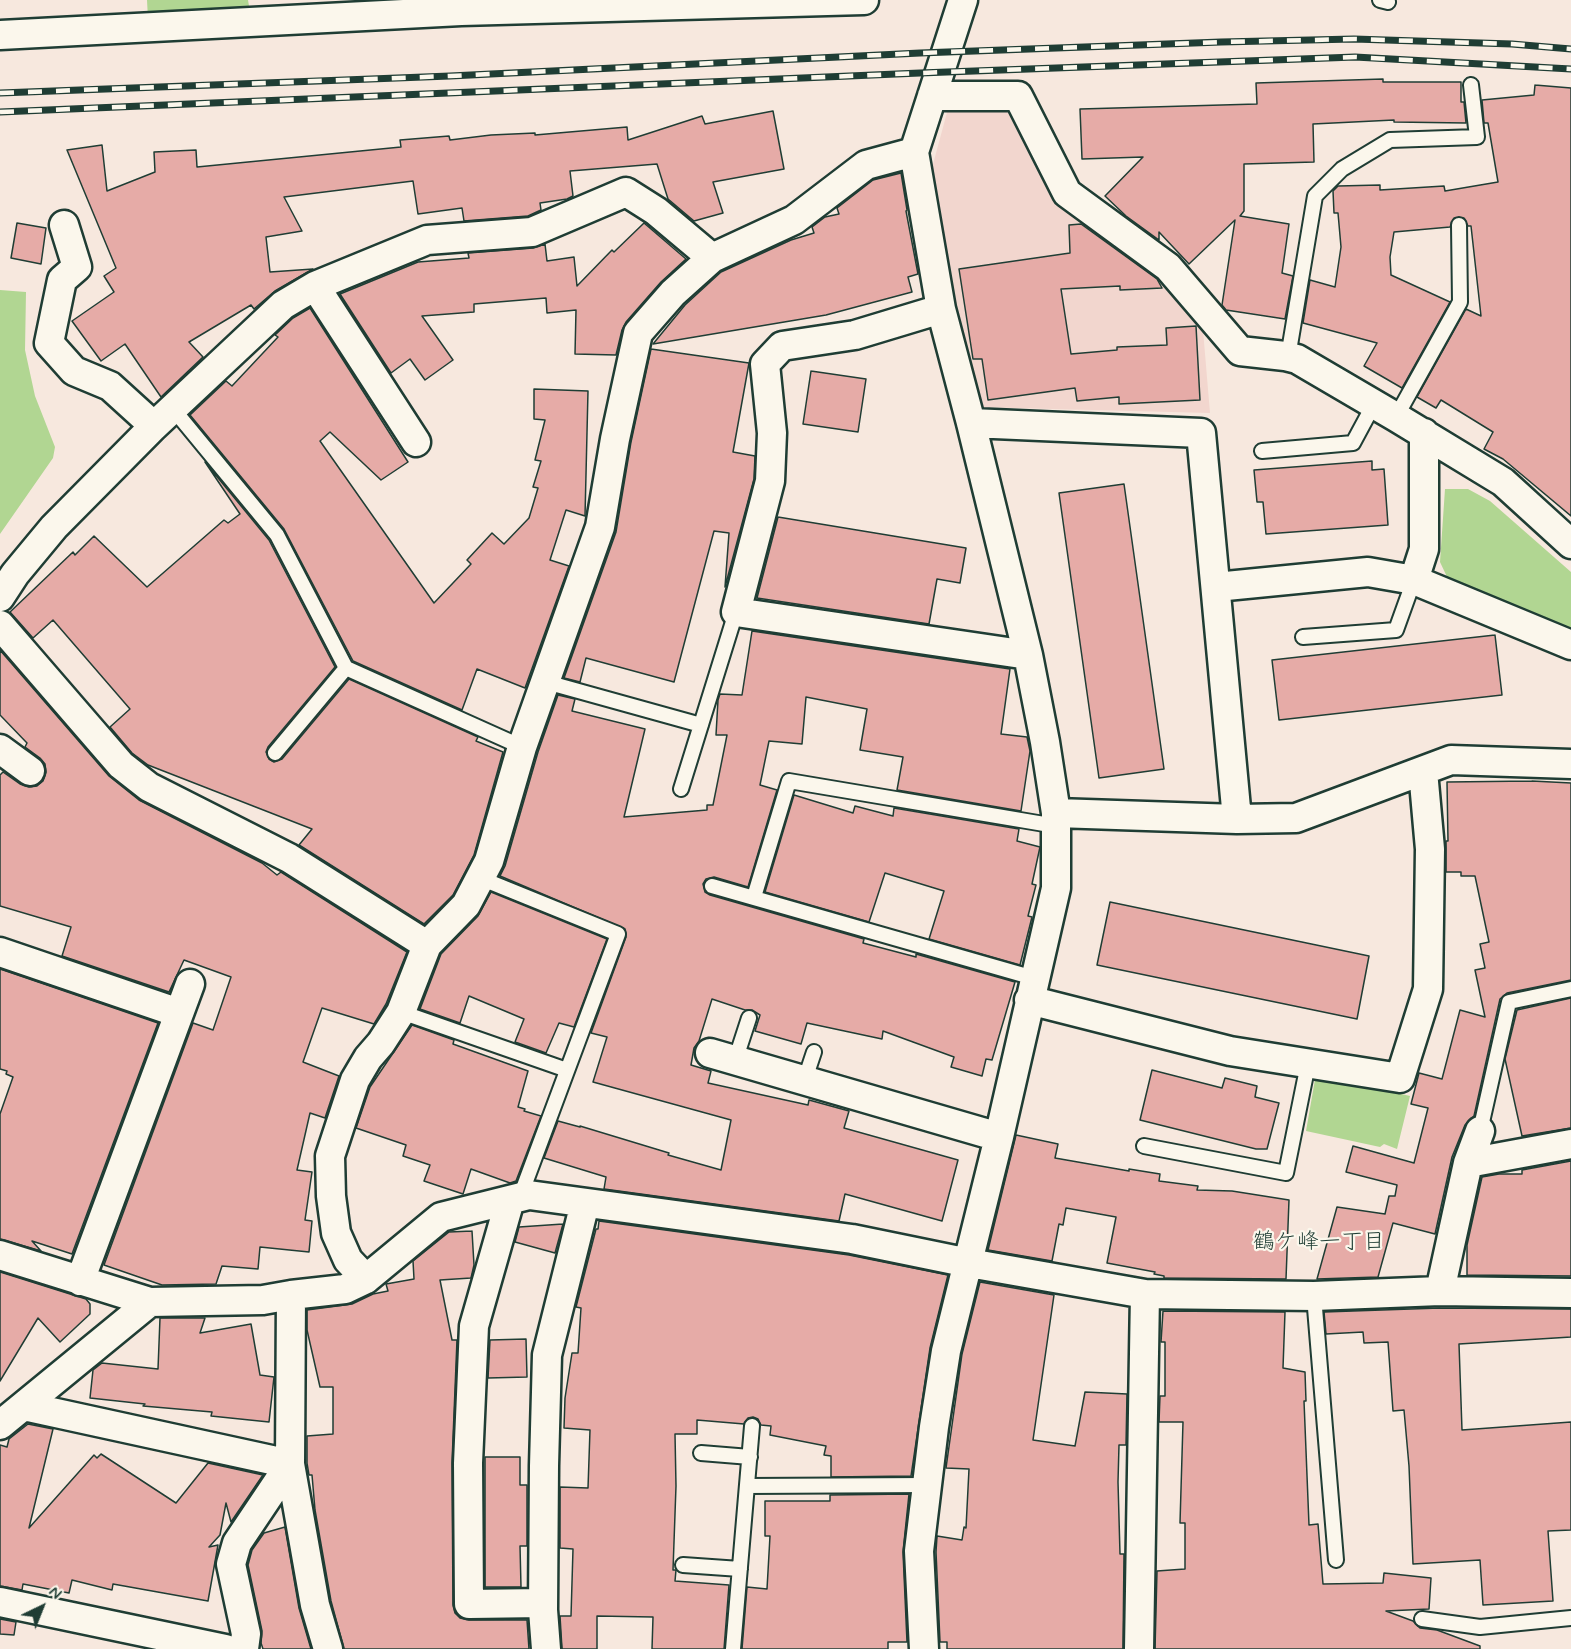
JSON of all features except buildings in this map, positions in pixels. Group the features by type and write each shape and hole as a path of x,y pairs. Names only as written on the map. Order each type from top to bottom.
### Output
{"street":[{"path":"2,35 461,6 864,0"},
{"path":"924,1649 920,1551 946,1351 999,1137 1056,888 1056,819 1028,655 941,309 914,152 963,0"},
{"path":"932,96 1018,96 1067,193 1168,267 1240,351 1297,359 1424,433 1503,482 1571,544"},
{"path":"366,1279 348,1260 336,1233 331,1196 330,1156 355,1080 401,1012 427,945 466,905 489,861 522,747 600,527 615,440 638,333 673,293 712,258 794,220 866,165 914,152"},
{"path":"0,597 15,574 54,527 164,418 283,305 315,286 427,240 532,232 626,192 656,211 712,258"},
{"path":"64,225 77,267 62,280 49,343 74,371 110,386 164,418"},
{"path":"315,286 416,442"},
{"path":"941,309 855,335 782,346 765,363 772,433 770,481 736,612 1028,655"},
{"path":"971,423 1201,433 1238,819"},
{"path":"1414,580 1424,549 1424,433"},
{"path":"1216,587 1368,572 1414,580 1571,645"},
{"path":"0,625 121,765 150,787 289,858 427,945"},
{"path":"0,749 30,771"},
{"path":"1056,819 1296,818 1451,760 1571,764"},
{"path":"1032,989 1230,1052 1400,1078 1428,989 1430,849 1423,771"},
{"path":"0,952 178,1013"},
{"path":"80,1281 190,984"},
{"path":"722,1057 999,1137"},
{"path":"1440,1291 1468,1163 1480,1131"},
{"path":"1468,1163 1571,1144"},
{"path":"0,1255 150,1302 263,1300 345,1289 366,1279 441,1217 529,1195 852,1239 969,1263 1145,1294 1314,1296 1440,1291 1571,1293"},
{"path":"515,1199 474,1326 468,1463 469,1604 543,1603"},
{"path":"546,1649 543,1603 547,1355 585,1203"},
{"path":"1138,1649 1145,1294"},
{"path":"291,1295 290,1464 315,1605 327,1649"},
{"path":"0,1425 150,1302"},
{"path":"24,1406 290,1464"},
{"path":"244,1649 246,1634 231,1564 237,1543 290,1464"},
{"path":"0,1602 225,1649"}],"lane":[{"path":"1288,357 1314,196 1342,169 1390,140 1477,137 1471,85"},
{"path":"1262,451 1353,443 1385,411 1460,302 1459,225"},
{"path":"164,418 277,535 346,668 522,747"},
{"path":"1303,637 1396,630 1414,580"},
{"path":"681,789 736,612"},
{"path":"274,753 346,668"},
{"path":"546,682 700,725"},
{"path":"754,897 789,781 1056,819"},
{"path":"480,878 618,934 515,1199"},
{"path":"712,886 754,897 1032,989"},
{"path":"1480,1131 1509,1002 1571,989"},
{"path":"401,1012 567,1070"},
{"path":"722,1057 749,1018"},
{"path":"804,1082 814,1052"},
{"path":"1144,1146 1286,1173 1308,1064"},
{"path":"1314,1296 1336,1560"},
{"path":"733,1649 752,1426"},
{"path":"701,1453 750,1457"},
{"path":"747,1486 927,1485"},
{"path":"683,1565 740,1569"},
{"path":"1422,1619 1480,1627 1571,1618"}],"shaded area":[{"path":"1014,101 1067,202 1164,272 1199,313 1203,330 1210,413 974,407 948,297 932,168 949,105"}],"green space":[{"path":"147,0 248,0 250,12 148,19"},
{"path":"0,290 26,292 25,350 35,396 55,447 53,458 0,534"},
{"path":"1445,489 1468,489 1490,501 1571,572 1571,628 1448,579 1440,562"},
{"path":"1316,1074 1410,1096 1397,1149 1384,1144 1380,1147 1306,1131"}],"railway":[{"path":"0,93 1221,42 1354,39 1512,44 1571,49"},
{"path":"0,112 1355,57 1571,69"}],"district":[{"name":"鶴ケ峰一丁目","path":"1319,1243"}]}
